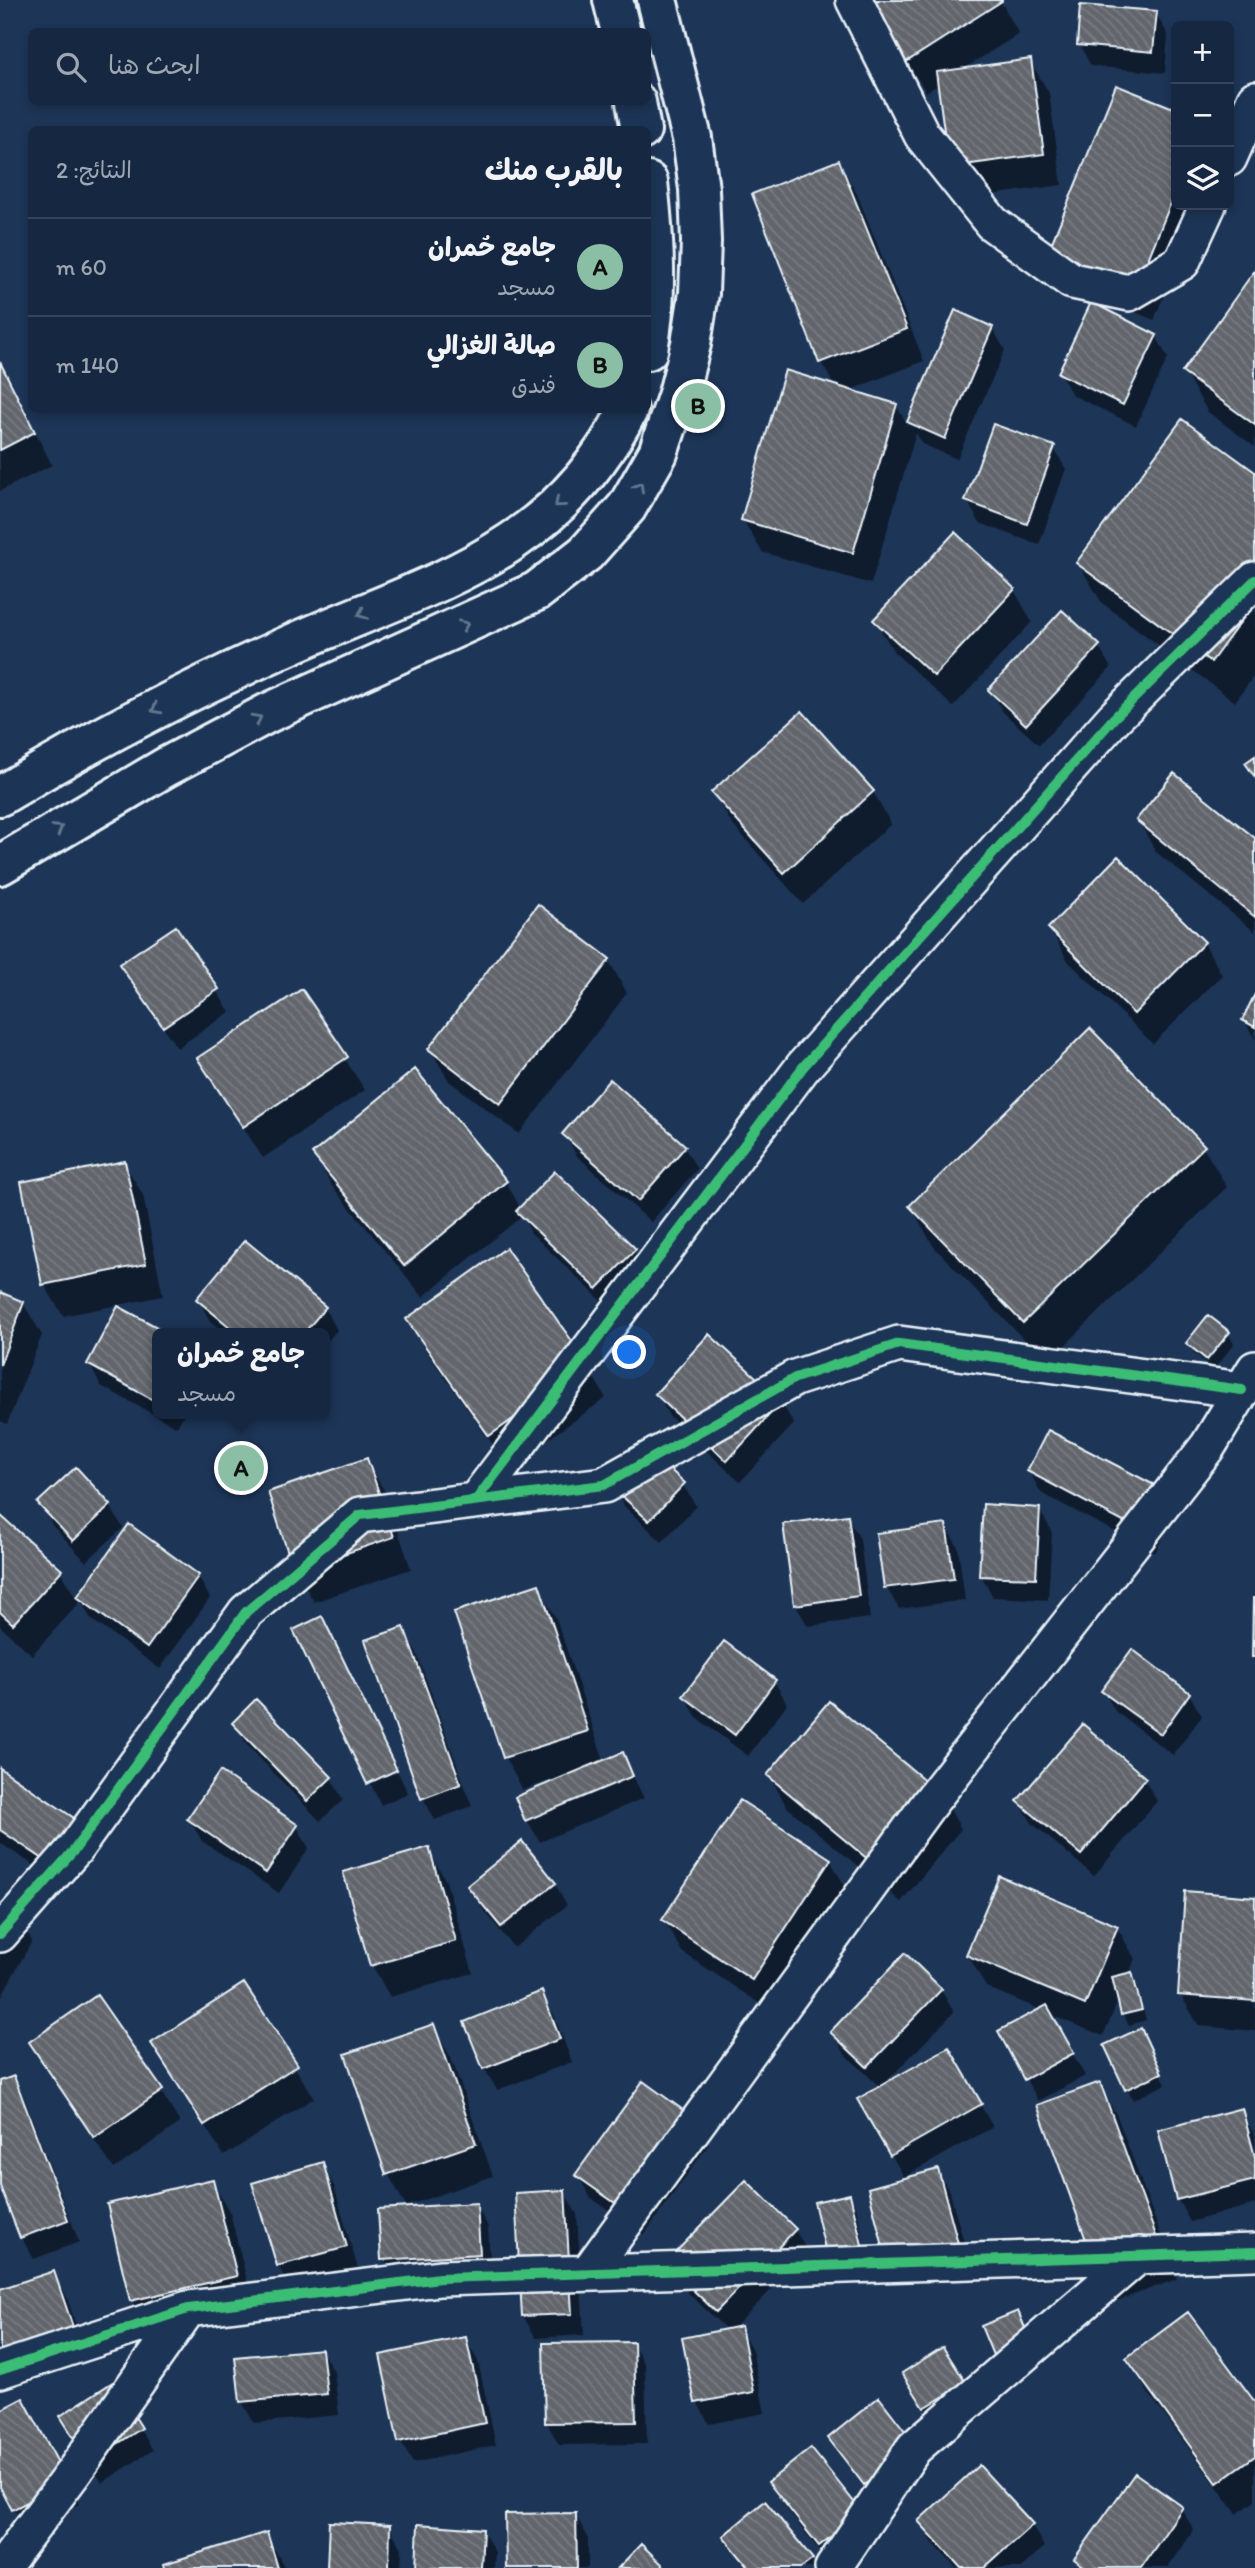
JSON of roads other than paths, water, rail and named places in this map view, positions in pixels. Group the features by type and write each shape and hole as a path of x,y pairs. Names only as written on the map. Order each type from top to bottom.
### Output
{"main road":[{"path":"613,0 620,28"},
{"path":"0,865 166,767 218,740 374,664 537,591 586,553 627,507 657,453 678,394 691,345 699,293 699,189 692,138 657,0"},
{"path":"637,105 640,126"},
{"path":"651,230 654,279 651,332"},
{"path":"0,796 63,758 193,689 279,649 438,584 485,559 530,529 571,493 596,465 626,413"},
{"path":"193,689 218,740"}],"street":[{"path":"854,0 922,135 992,223 1072,281 1129,293 1182,262 1206,210"},
{"path":"1234,147 1255,99"},
{"path":"477,1500 803,1067 1114,718 1255,580"},
{"path":"0,1934 75,1849 246,1612 360,1515 604,1485 795,1378 899,1344 1249,1379 1208,1446 928,1805 588,2273"},
{"path":"0,2370 188,2309 440,2278 1255,2252"},
{"path":"833,2568 914,2448 1139,2255"},
{"path":"2,2568 73,2473 188,2309"}],"place":[{"name":"صالة الغزالي","path":"698,406"},
{"name":"جامع حُمران","path":"241,1468"}]}
